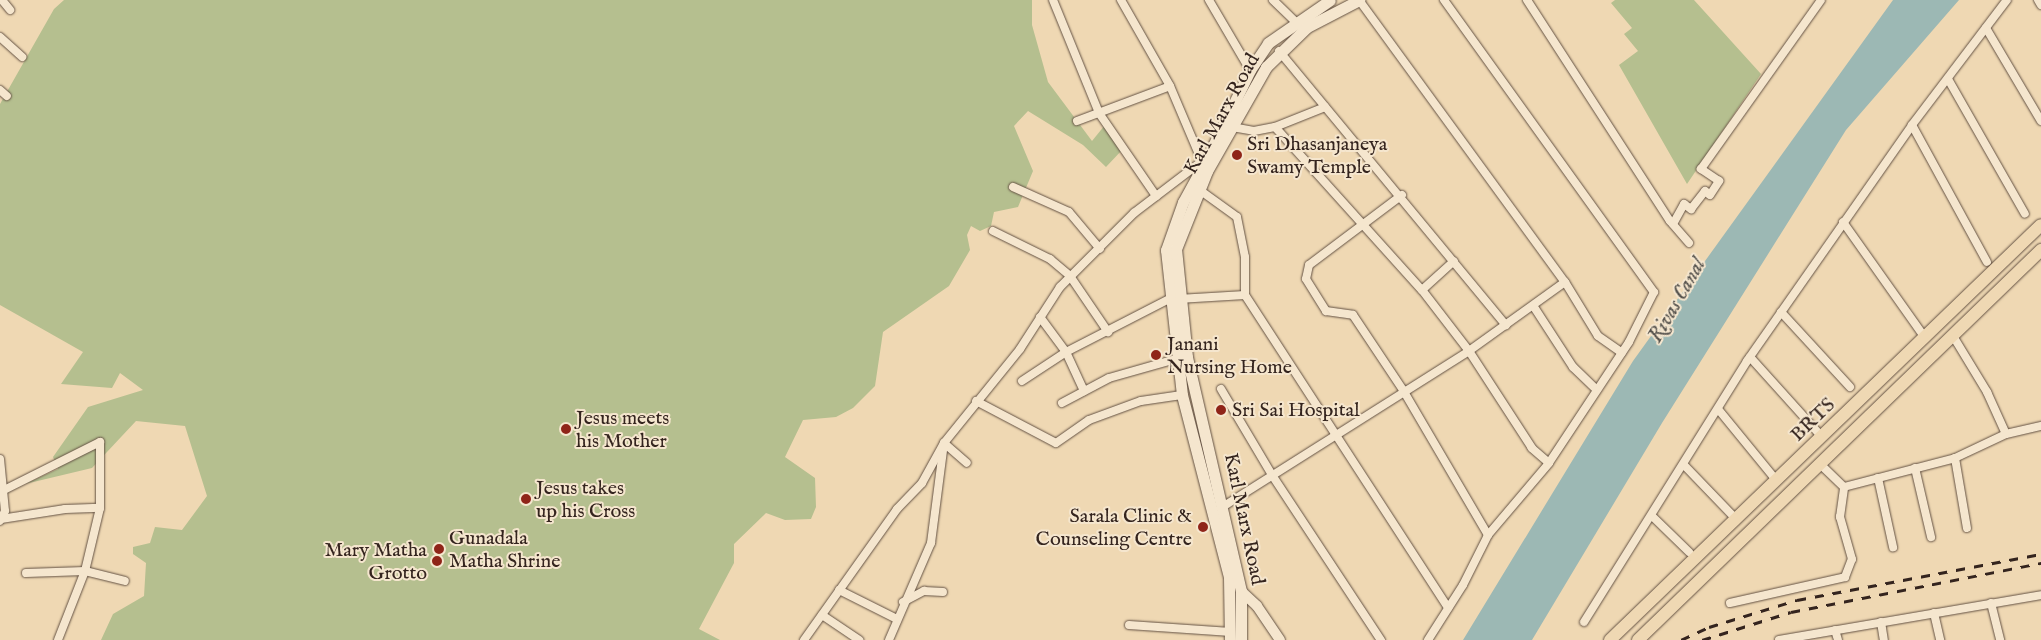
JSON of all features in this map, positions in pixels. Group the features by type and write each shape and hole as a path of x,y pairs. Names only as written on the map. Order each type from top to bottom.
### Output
{"main road":[{"name":"Karl Marx Road","path":"1241,640 1241,591 1224,506 1174,299 1166,250 1183,202 1250,70 1268,43 1295,21 1330,0"},
{"name":"Karl Marx Road","path":"1230,636 1229,577 1182,395 1176,359 1174,299 1176,249 1220,148 1279,51 1307,27 1359,0"},
{"name":"BRTS","path":"1610,640 1737,520 2041,225"},
{"path":"1638,640 2041,250"}],"street":[{"path":"2,0 10,10"},
{"path":"1053,0 1099,113 1156,196"},
{"path":"1121,0 1170,86 1205,157"},
{"path":"1209,0 1250,70"},
{"path":"1274,0 1295,21"},
{"path":"1359,0 1565,282 1598,336 1622,353"},
{"path":"1428,640 1488,535 1549,464 1622,353 1649,307 1653,287 1444,0"},
{"path":"1527,0 1672,224 1689,243"},
{"path":"1672,224 1684,204 1691,209 1704,191 1710,195 1719,181 1701,169 1811,3 1821,0"},
{"path":"1584,622 1750,357 1912,125 2007,0"},
{"path":"2038,0 2041,5"},
{"path":"1986,28 2041,121"},
{"path":"0,37 22,57"},
{"path":"1279,51 1402,195 1506,325"},
{"path":"1948,79 2025,214"},
{"path":"1077,121 1170,86"},
{"path":"0,90 7,96"},
{"path":"1232,127 1254,131 1275,128 1325,106"},
{"path":"1912,125 1987,262"},
{"path":"1275,128 1361,226 1422,290 1468,351 1532,448 1549,464"},
{"path":"804,640 897,508 922,483 944,442 1070,276 1156,196 1205,157 1220,148"},
{"path":"1013,187 1069,212 1100,249"},
{"path":"1201,191 1237,217 1245,256 1245,295 1336,432 1448,608"},
{"path":"1402,195 1309,265 1306,279 1326,311 1353,315 1403,390 1488,535"},
{"path":"1843,222 1925,338"},
{"path":"993,231 1050,260 1070,276 1108,332"},
{"path":"1422,290 1454,261"},
{"path":"1224,506 1336,432 1468,351 1534,307 1565,282"},
{"path":"1022,381 1066,352 1174,299 1245,295"},
{"path":"1534,307 1572,366 1597,390"},
{"path":"1781,312 1850,388"},
{"path":"1040,318 1066,352 1084,391"},
{"path":"1953,336 1987,392 2006,434"},
{"path":"1750,357 1822,437"},
{"path":"1062,402 1110,378 1176,359"},
{"path":"1221,389 1272,475 1381,640"},
{"path":"976,401 1056,443 1089,420 1141,401 1182,395"},
{"path":"1718,409 1777,481"},
{"path":"1844,487 1955,458 2006,434 2041,426"},
{"path":"2,492 100,442 100,508 85,571 63,634 58,640"},
{"path":"944,442 967,463"},
{"path":"889,640 903,602 931,543 944,442"},
{"path":"1955,458 1967,528"},
{"path":"0,459 5,511 0,520"},
{"path":"1820,464 1844,487"},
{"path":"1684,465 1737,520"},
{"path":"1915,468 1931,537"},
{"path":"1878,478 1893,547"},
{"path":"1730,603 1845,576 1852,559 1840,516 1844,487"},
{"path":"0,520 65,509 100,508"},
{"path":"1652,516 1689,552"},
{"path":"26,574 85,571 125,581"},
{"path":"839,590 897,619"},
{"path":"903,602 924,591 943,592"},
{"path":"1241,591 1257,606 1280,640"},
{"path":"1784,640 2041,595"},
{"path":"1991,603 2000,640"},
{"path":"1934,613 1940,640"},
{"path":"822,615 859,640"},
{"path":"1881,622 1884,640"},
{"path":"1129,625 1230,636"},
{"path":"1835,630 1838,640"}],"green space":[{"path":"64,0 1032,0 1032,25 1048,82 1092,141 1105,125 1123,149 1106,167 1083,145 1028,111 1014,126 1033,171 1018,207 994,212 991,226 980,231 971,226 967,235 970,250 949,286 883,332 875,386 853,408 836,417 803,420 785,457 815,478 816,507 811,519 785,520 766,513 734,544 734,563 699,629 720,640 101,640 113,614 144,596 146,563 133,554 133,547 150,543 155,527 182,530 207,496 185,426 136,421 92,468 25,484 58,469 53,457 88,407 143,390 120,373 112,388 61,384 83,352 0,305 0,104 54,9"},
{"path":"1615,0 1694,0 1761,74 1687,184 1619,65 1638,51 1624,34 1632,28 1611,3"}],"water":[{"name":"Rivas Canal","path":"1893,0 1959,0 1846,130 1662,423 1532,640 1463,640 1633,361"}],"railway":[{"path":"1681,640 1709,627 1797,600 2041,554"},
{"path":"1702,640 1791,612 2041,563"}],"place":[{"name":"Sri Dhasanjaneya Swamy Temple","path":"1237,155"},
{"name":"Janani Nursing Home","path":"1156,355"},
{"name":"Sri Sai Hospital","path":"1221,410"},
{"name":"Jesus meets his Mother","path":"566,429"},
{"name":"Jesus takes up his Cross","path":"526,499"},
{"name":"Sarala Clinic & Counseling Centre","path":"1203,527"},
{"name":"Gunadala Matha Shrine","path":"439,549"},
{"name":"Mary Matha Grotto","path":"437,561"}]}
